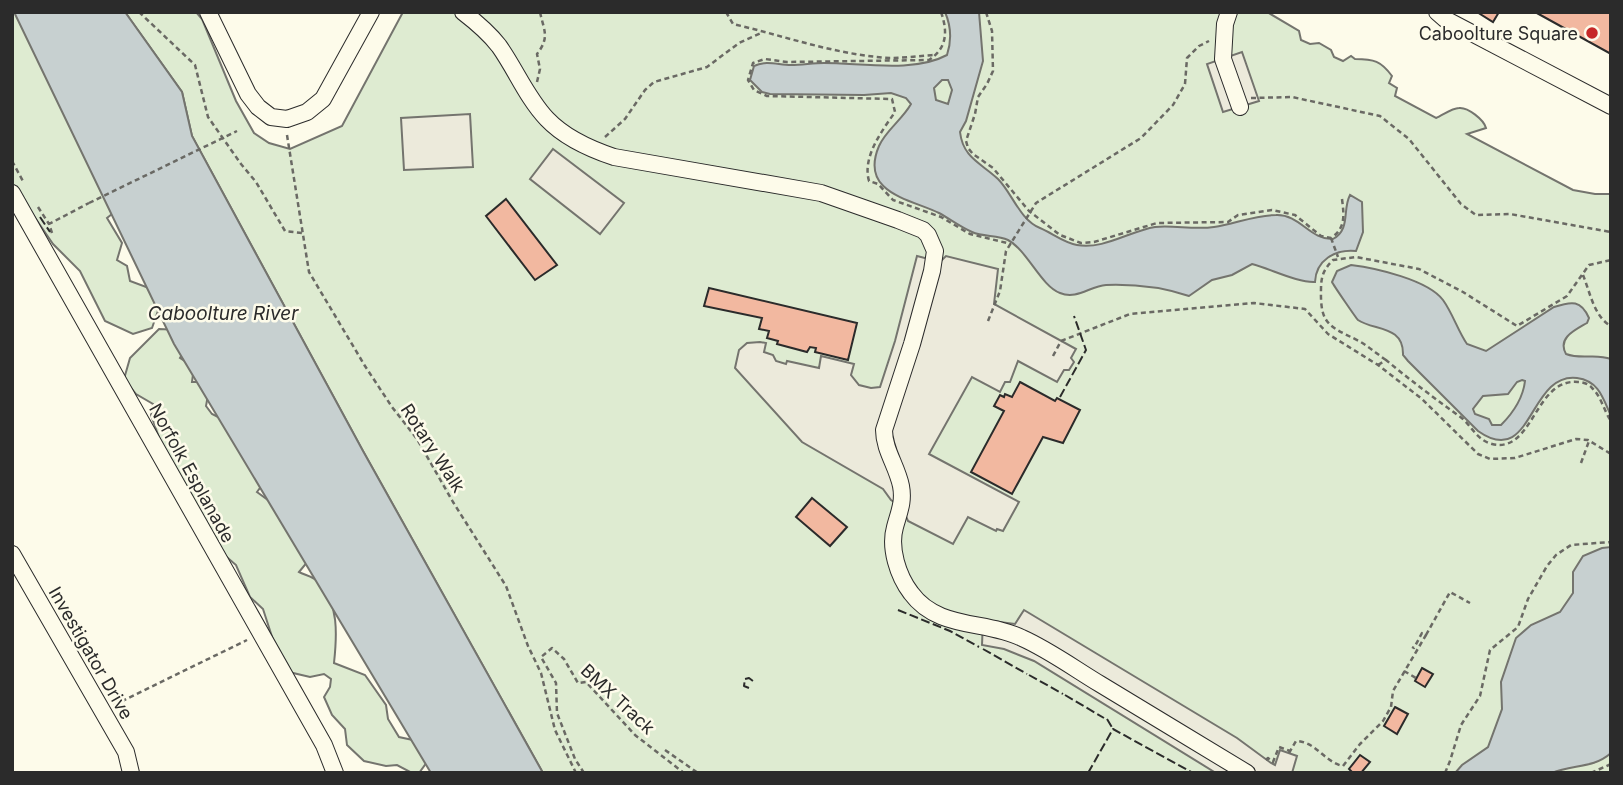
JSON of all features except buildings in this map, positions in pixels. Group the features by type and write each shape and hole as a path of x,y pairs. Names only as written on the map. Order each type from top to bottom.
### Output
{"street":[{"path":"208,12 239,78 253,100 271,117 287,126 323,99 371,12"},
{"path":"463,12 498,46 548,120 570,137 594,150 614,157 821,193 923,230 932,241 935,251 932,271 908,358 884,430 884,441 895,466 902,497 902,507 894,529 894,550 897,565 910,592 929,611 942,618 1020,636 1247,773"},
{"path":"1229,12 1225,24 1223,59 1239,103"},
{"path":"1437,12 1445,19 1611,106"},
{"name":"Norfolk Esplanade","path":"12,193 324,745 335,773"},
{"name":"Investigator Drive","path":"12,554 125,752 131,773"}],"path":[{"path":"139,12 195,65 208,117 256,181 285,231 302,233"},
{"path":"526,89 537,83 540,69 537,54 545,43 545,28 540,12"},
{"path":"726,12 733,24 765,31 789,41 890,58 937,54"},
{"path":"941,12 947,32 942,49 929,60 758,60 753,63 748,80 754,90 767,96 892,99 895,112 873,148 869,181 878,184 893,200 941,217 970,234 1011,244"},
{"path":"986,12 992,31 993,71 978,97 966,141 973,154 993,167 1029,211 1060,235 1081,243 1094,242 1157,223 1228,222 1238,215 1272,210 1295,215 1321,236 1331,237 1340,230 1343,223 1342,200"},
{"path":"594,150 607,134 625,119 645,90 654,82 707,67 739,43 765,31"},
{"path":"988,321 997,301 1003,264 1029,211 1046,197 1142,138 1173,104 1185,84 1188,58 1199,46 1225,34"},
{"path":"1239,103 1260,97 1292,97 1380,116 1409,139 1468,211 1476,215 1523,216 1611,232"},
{"name":"Rotary Walk","path":"287,126 309,272 365,366 417,439 506,586 541,673 555,730 576,773"},
{"path":"49,235 53,232 49,224 237,131"},
{"path":"1331,237 1339,258"},
{"path":"1611,260 1589,265 1567,296 1517,326 1463,292 1419,269 1356,257 1339,258 1329,264 1321,276 1320,302 1324,319 1335,330 1362,343 1386,360 1444,408 1461,417 1475,434 1491,444 1505,444 1520,435 1548,395 1569,382 1590,385 1611,421"},
{"path":"1583,274 1597,312 1602,321 1611,326"},
{"path":"1053,356 1061,341 1130,314 1254,303 1305,309 1328,334 1378,365 1423,399 1478,454 1490,458 1515,458 1565,440 1576,439 1590,441 1611,454"},
{"path":"1378,365 1386,360"},
{"path":"1581,463 1590,441"},
{"path":"1445,773 1461,725 1480,696 1490,650 1518,627 1528,599 1546,566 1570,545 1611,542"},
{"path":"1266,760 1268,758 1273,762 1279,747 1289,752 1296,741 1303,741 1320,750 1334,764 1343,766 1387,717 1393,691 1450,592 1470,603"},
{"path":"1412,647 1414,648 1422,633 1426,635"},
{"path":"102,711 260,634"},
{"name":"BMX Track","path":"584,773 575,759 557,713 556,683 541,657 552,648 564,659 578,683 586,682 635,734 684,773"},
{"path":"1404,671 1416,678"},
{"path":"665,750 698,773"},
{"path":"1591,773 1611,764"}],"green space":[{"path":"12,12 24,12 112,214 107,218 122,243 117,260 127,266 130,281 157,291 160,305 152,328 133,334 105,321 80,271 53,244 12,184"},
{"path":"125,12 196,12 202,19 236,101 254,133 269,143 290,149 342,126 403,12 1267,12 1299,31 1301,40 1310,44 1319,43 1331,50 1334,57 1343,61 1351,56 1376,62 1392,76 1389,83 1397,88 1395,96 1436,118 1450,110 1463,108 1479,118 1486,128 1467,134 1573,190 1611,194 1611,773 543,773 363,451 192,136 182,92"},
{"path":"159,329 179,330 189,343 180,358 194,367 192,382 200,382 208,395 206,406 212,414 226,421 268,477 257,492 272,503 309,560 299,572 319,582 330,600 336,631 334,663 365,675 386,705 388,719 399,737 427,743 430,758 419,773 412,773 397,765 386,766 364,761 347,745 345,729 332,715 324,697 331,679 324,674 310,677 289,672 277,652 263,609 250,597 236,565 221,552 162,446 151,415 153,404 136,394 124,379 130,358"}],"shaded area":[{"path":"1242,52 1259,101 1223,112 1207,64"},
{"path":"470,114 473,167 404,170 401,118"},
{"path":"553,149 624,203 600,234 530,179"},
{"path":"917,256 940,262 946,256 998,269 994,304 1076,349 1071,358 1074,362 1069,370 1064,370 1057,382 1018,361 1010,382 1005,382 1000,392 972,377 929,454 1019,502 1003,531 996,531 968,517 953,544 908,521 902,507 891,500 883,489 802,442 735,368 739,350 747,343 760,342 766,343 764,352 773,355 776,361 786,364 787,361 819,368 821,356 854,364 851,375 859,385 880,387"},
{"path":"1024,610 1237,738 1271,763 1275,765 1280,750 1297,756 1292,773 1216,773 1034,661 1004,649 982,645 983,620 1015,624"}],"water":[{"name":"Caboolture River","path":"14,12 125,12 182,92 192,136 363,451 543,773 431,773 174,344"},
{"path":"945,12 979,12 983,61 966,121 960,132 962,141 969,154 998,179 1033,224 1067,242 1087,246 1107,243 1155,227 1207,228 1276,215 1292,218 1318,236 1333,239 1339,235 1344,225 1350,195 1362,202 1363,232 1356,251 1341,252 1328,258 1319,268 1315,282 1293,278 1252,264 1232,275 1212,280 1189,296 1159,288 1127,285 1106,285 1066,295 1053,289 1008,240 981,235 963,228 939,213 902,198 882,184 876,174 875,162 879,146 911,104 906,98 891,93 770,94 762,92 750,80 754,66 763,63 887,66 934,61 947,55 950,28","holes":["942,80 948,80 952,90 948,104 936,100 934,88"]},
{"path":"1351,265 1401,276 1426,287 1443,300 1467,344 1486,351 1554,307 1571,303 1579,305 1589,318 1587,323 1569,335 1564,348 1566,354 1572,356 1611,359 1611,416 1603,397 1595,387 1577,378 1561,380 1549,389 1521,430 1510,438 1496,440 1478,431 1408,361 1403,355 1399,338 1387,330 1358,320 1332,282 1337,271","holes":["1525,381 1517,405 1501,425 1492,425 1489,419 1475,414 1473,409 1483,396 1508,394 1517,382"]},
{"path":"1611,547 1611,753 1597,762 1552,773 1455,773 1488,747 1502,709 1501,682 1516,638 1531,625 1560,612 1573,593 1573,572 1583,556"}],"fence":[{"path":"40,217 50,232"},
{"path":"1060,397 1086,350 1074,316"},
{"path":"898,610 950,631 979,647"},
{"path":"983,649 1027,674"},
{"path":"1029,675 1063,694"},
{"path":"749,688 744,686 745,679 753,681"},
{"path":"1065,695 1104,718"},
{"path":"1107,719 1113,729"},
{"path":"1088,773 1113,729 1193,773"}],"place":[{"name":"Caboolture Square","path":"1592,33"}]}
